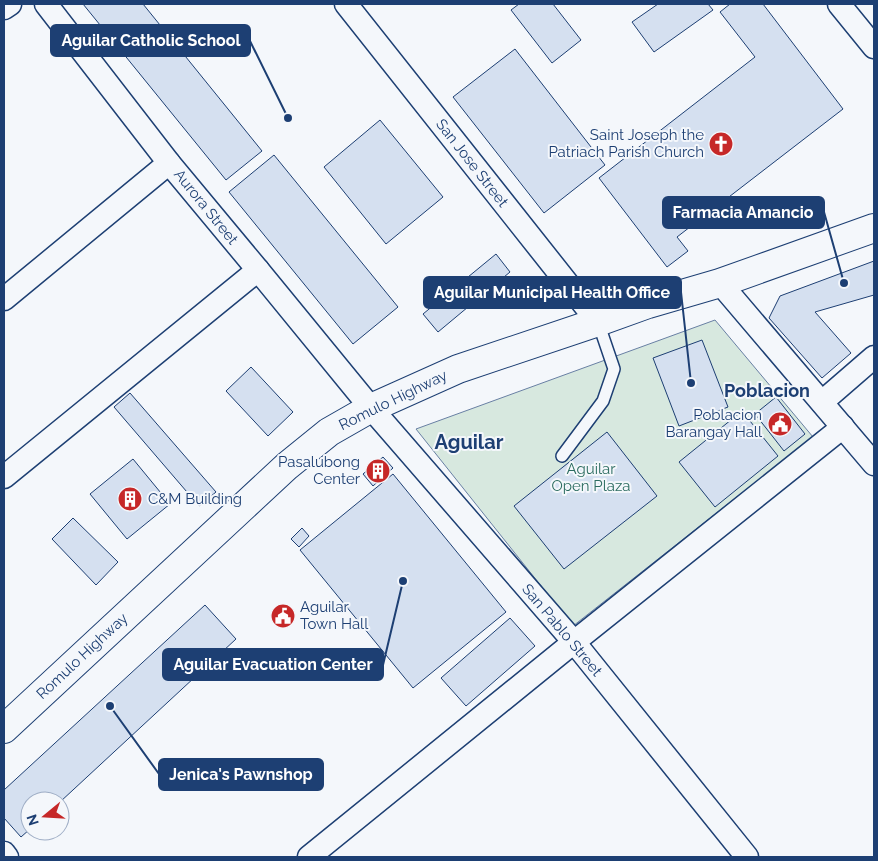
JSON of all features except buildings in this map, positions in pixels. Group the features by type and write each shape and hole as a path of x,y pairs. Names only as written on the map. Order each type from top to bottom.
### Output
{"highway":[{"name":"Romulo Highway","path":"4,728 287,466 329,432 371,408 458,369 648,304 720,283 874,228"}],"street":[{"path":"4,8 10,4"},
{"name":"Aurora Street","path":"46,4 169,163 371,408"},
{"name":"San Jose Street","path":"346,4 598,322"},
{"path":"839,4 874,47"},
{"path":"4,299 169,163"},
{"path":"4,477 258,270"},
{"path":"720,283 874,464"},
{"path":"822,402 874,357"},
{"name":"San Pablo Street","path":"371,408 574,642 747,857"},
{"path":"310,857 574,642 843,427"},
{"path":"4,853 7,857"}],"lane":[{"path":"562,456 604,401 614,369 598,322"}],"green space":[{"name":"Aguilar Open Plaza","path":"715,320 813,437 573,626 416,429"}],"place":[{"name":"Aguilar Catholic School","path":"288,118"},
{"name":"Saint Joseph the Patriach Parish Church","path":"721,144"},
{"name":"Farmacia Amancio","path":"844,283"},
{"name":"Aguilar Municipal Health Office","path":"691,383"},
{"name":"Poblacion Barangay Hall","path":"780,424"},
{"name":"Pasalubong Center","path":"378,471"},
{"name":"C&M Building","path":"130,499"},
{"name":"Aguilar Evacuation Center","path":"403,581"},
{"name":"Aguilar Town Hall","path":"283,616"},
{"name":"Jenica's Pawnshop","path":"110,706"}],"district":[{"name":"Poblacion","path":"767,390"},
{"name":"Aguilar","path":"469,442"}]}
